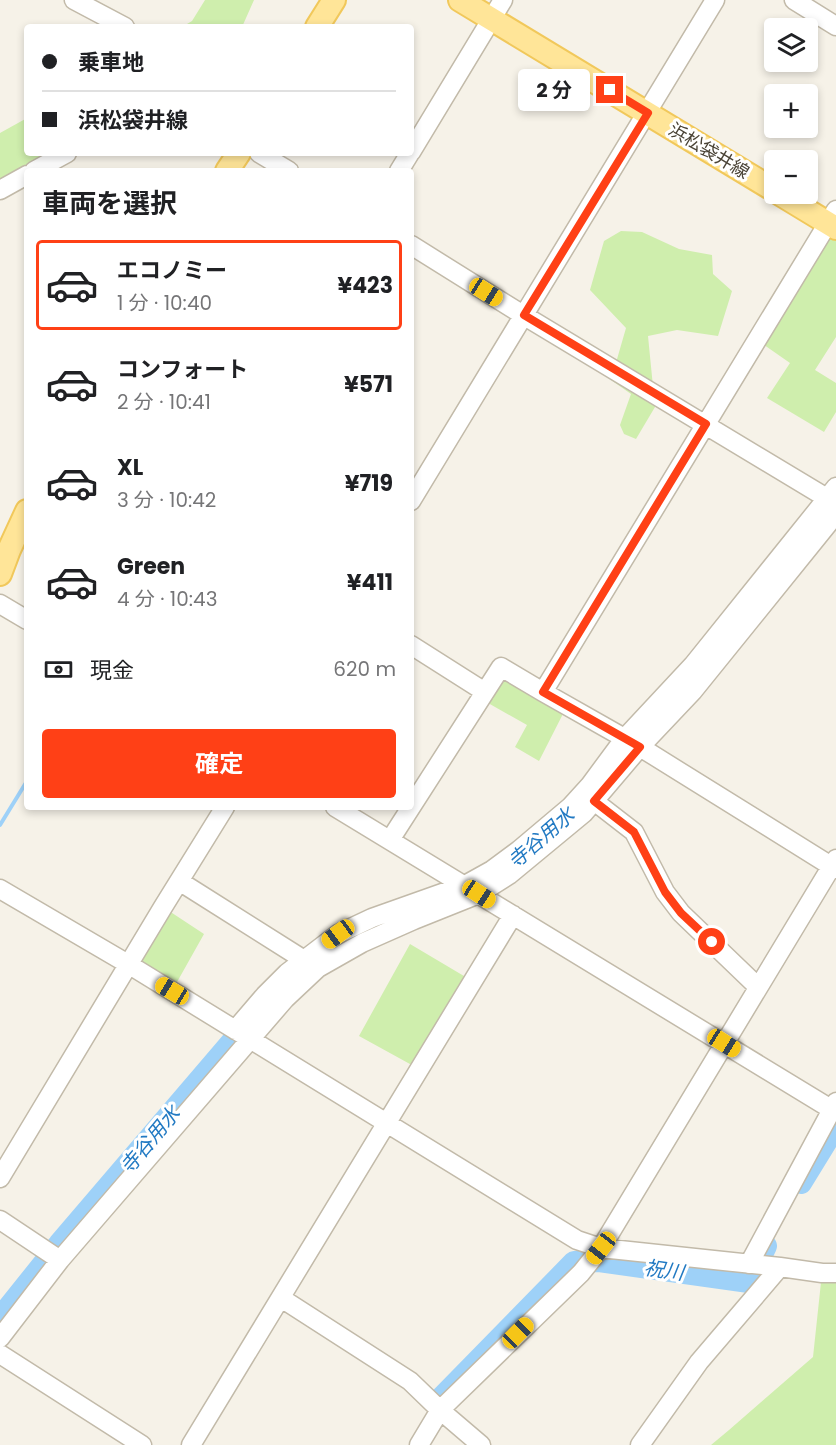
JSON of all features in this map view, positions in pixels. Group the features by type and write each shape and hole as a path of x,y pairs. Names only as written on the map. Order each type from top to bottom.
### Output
{"main road":[{"path":"319,24 334,0"},
{"name":"浜松袋井線","path":"460,0 497,10 648,113 764,184"},
{"path":"800,204 833,220"},
{"path":"0,574 24,518"}],"street":[{"path":"74,0 119,24"},
{"path":"414,490 648,113 715,0"},
{"path":"794,0 836,26"},
{"path":"414,147 497,10"},
{"path":"40,168 62,156"},
{"path":"264,156 284,168"},
{"path":"0,190 24,177"},
{"path":"543,692 833,220"},
{"path":"414,247 832,500 693,691 632,743 570,807 492,870 472,890"},
{"path":"0,604 24,618"},
{"path":"414,647 485,692"},
{"path":"414,803 501,667 834,865 601,1248 581,1273 440,1410 419,1445"},
{"path":"235,1030 265,995 311,964 414,920 472,890 509,875 584,813 632,743"},
{"path":"594,801 634,832 665,892 675,906 758,987"},
{"path":"0,1178 223,810"},
{"path":"340,810 834,1108 749,1264"},
{"path":"390,840 409,810"},
{"path":"179,881 311,964"},
{"path":"0,889 128,964 577,1240 601,1248 836,1273"},
{"path":"190,1445 513,915"},
{"path":"0,1338 60,1260 251,1040 311,964"},
{"path":"0,1220 60,1260"},
{"path":"640,1445 699,1362 780,1267"},
{"path":"280,1298 410,1381 482,1445"},
{"path":"0,1354 142,1445"}],"green space":[{"path":"205,0 254,0 243,24 187,24 192,21"},
{"path":"24,120 24,156 63,156 41,168 24,168 24,177 0,190 0,133"},
{"path":"828,223 836,229 836,337 815,370 836,383 836,412 824,432 767,398 790,363 757,340"},
{"path":"621,231 642,232 679,249 712,255 713,274 732,291 718,336 677,330 648,336 655,407 636,439 624,434 620,425 631,394 611,380 626,328 590,290 604,241"},
{"path":"501,667 567,706 539,761 515,747 527,725 481,699"},
{"path":"163,907 204,934 172,991 128,964"},
{"path":"410,944 469,979 419,1069 359,1036"},
{"path":"836,1271 836,1445 711,1445 813,1357 822,1273"}],"waterway":[{"path":"0,825 24,786"},
{"name":"寺谷用水","path":"312,962 352,937 405,914"},
{"name":"寺谷用水","path":"0,1318 59,1244 253,1017"},
{"name":"祝川","path":"801,1183 836,1126"},
{"name":"祝川","path":"442,1397 574,1262 599,1261 749,1282 766,1246"}],"route":[{"path":"610,90 648,113 524,315 706,424 543,692 640,747 594,801 634,832 665,892 681,913 712,942"}]}
